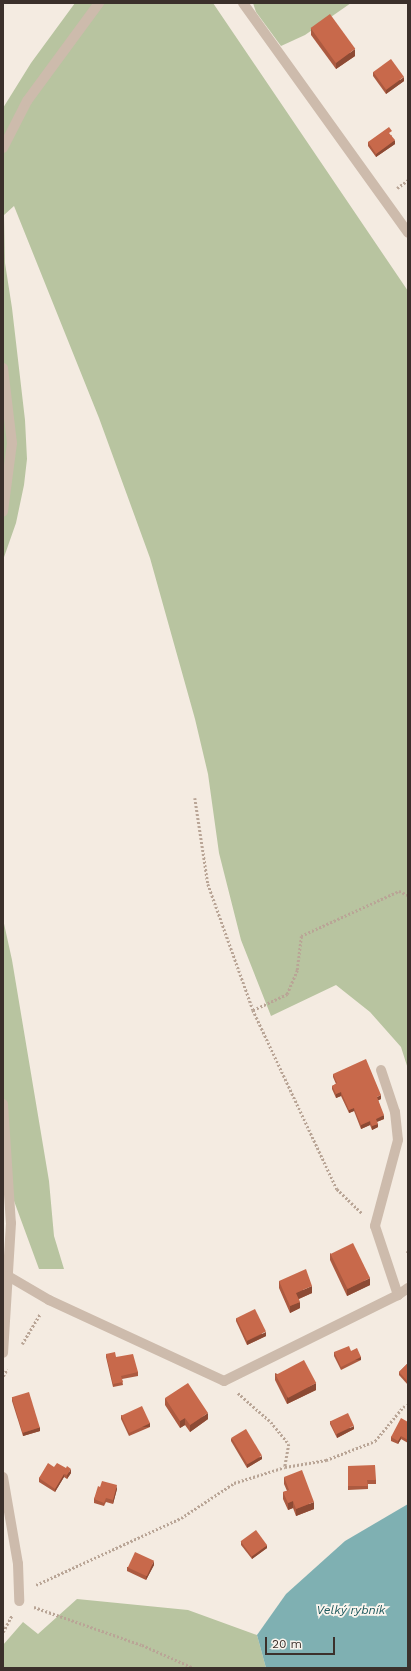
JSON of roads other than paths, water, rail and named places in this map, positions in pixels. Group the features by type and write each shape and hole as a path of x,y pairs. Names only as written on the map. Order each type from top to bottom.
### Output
{"street":[{"path":"3,148 27,101 99,3"},
{"path":"243,3 408,233"},
{"path":"3,368 12,443 3,511"},
{"path":"381,1070 396,1112 398,1140 375,1226 398,1294"},
{"path":"3,1104 11,1223 3,1353"},
{"path":"8,1276 49,1300 224,1381 408,1288"},
{"path":"3,1477 18,1564 18,1602"}],"water":[{"name":"Velký rybník","path":"408,1504 408,1668 266,1668 257,1635 286,1594 345,1541"}]}
